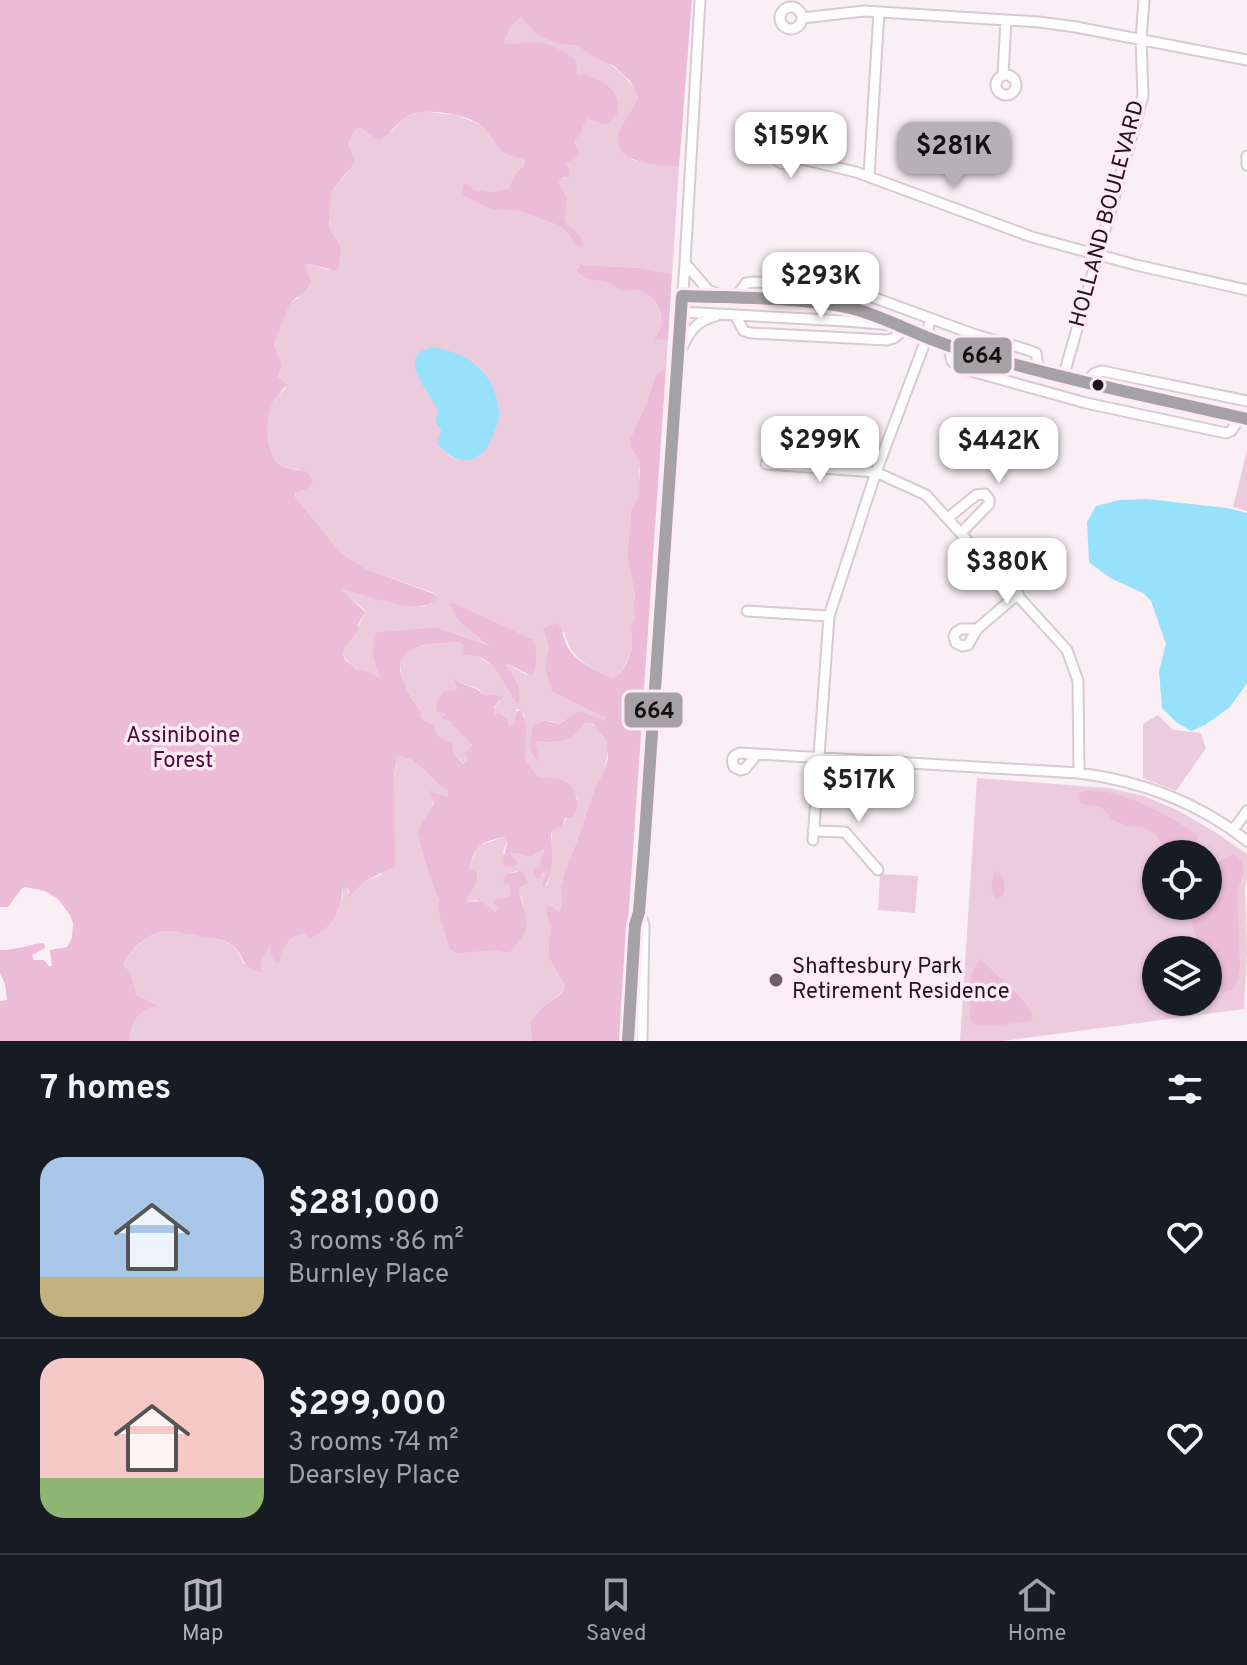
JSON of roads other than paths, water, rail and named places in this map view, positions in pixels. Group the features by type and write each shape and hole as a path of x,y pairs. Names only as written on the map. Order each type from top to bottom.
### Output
{"street":[{"path":"628,1041 685,263 700,0"},
{"name":"HOLLAND BOULEVARD","path":"1063,378 1143,96 1141,40 1144,0"},
{"path":"802,18 864,11 1064,25 1247,60"},
{"path":"869,176 879,12"},
{"path":"1003,75 1006,20"},
{"path":"1247,156 1247,165"},
{"path":"802,159 869,176 1032,237 1247,290"},
{"path":"685,263 708,290 724,297"},
{"path":"736,297 746,283 753,282 843,287 1036,353 1039,371"},
{"path":"682,296 842,306 878,316 948,345 1063,378 1243,419"},
{"path":"681,312 900,327"},
{"path":"678,361 687,335 697,324 723,315"},
{"path":"735,315 744,331 751,333 887,340 894,338 900,327"},
{"path":"878,870 845,832 813,835 829,616 876,472 927,337 930,319"},
{"path":"948,345 952,361 960,368 1086,403 1226,433 1243,419"},
{"path":"1085,383 1095,373 1102,371 1247,401"},
{"path":"766,464 876,472 926,495 1067,650 1078,681 1079,773"},
{"path":"948,518 976,495 985,494 989,504 962,532"},
{"path":"977,629 1018,594"},
{"path":"747,611 829,616"},
{"path":"757,754 1109,776 1184,800 1247,841"},
{"path":"1233,830 1247,811"},
{"path":"639,912 644,925 642,1041"}],"water":[{"path":"433,347 469,360 492,386 499,411 498,420 488,445 476,458 461,460 437,444 441,431 435,421 438,411 415,366 421,352"},
{"path":"1147,499 1247,513 1247,683 1230,707 1191,731 1162,708 1159,671 1166,644 1151,601 1143,593 1110,578 1089,562 1087,522 1096,506 1120,500"}],"place":[{"name":"Shaftesbury Park Retirement Residence","path":"776,980"}],"park label":[{"name":"Assiniboine Forest","path":"183,748"}]}
